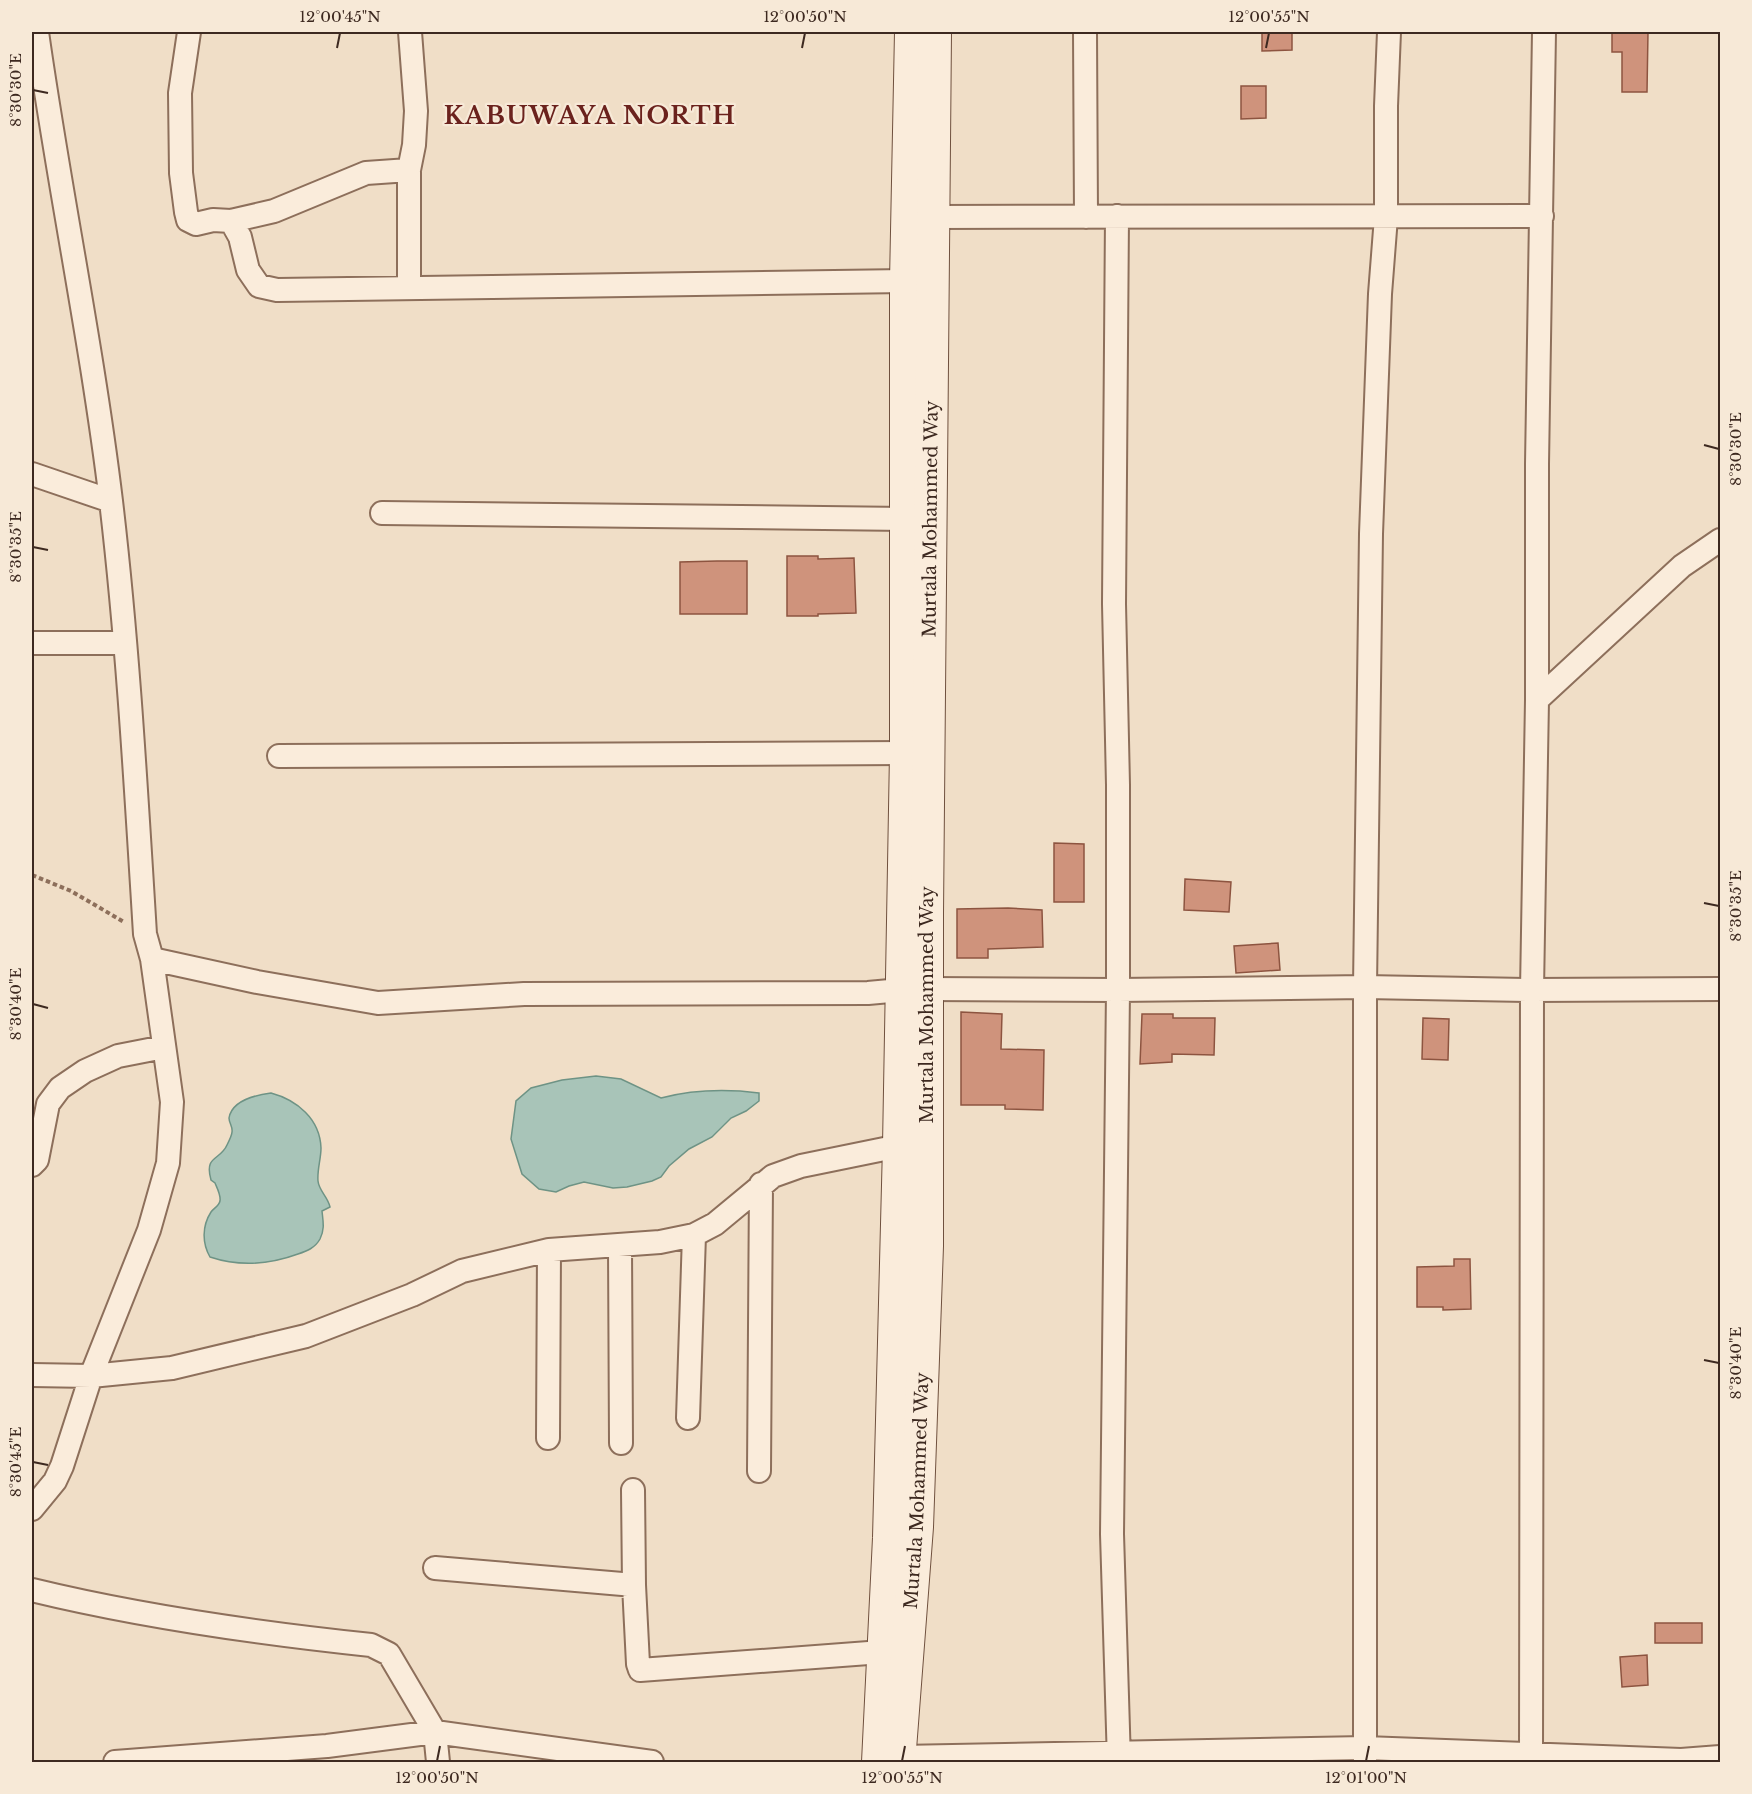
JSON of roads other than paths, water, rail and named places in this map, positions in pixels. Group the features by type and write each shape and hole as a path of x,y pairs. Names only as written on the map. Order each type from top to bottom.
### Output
{"main road":[{"name":"Murtala Mohammed Way","path":"892,1761 917,1527 927,1246 914,989 906,753 906,281 911,32"},
{"name":"Murtala Mohammed Way","path":"892,1761 882,1652 889,1538 899,1146 914,989 927,913 935,32"}],"street":[{"path":"32,1509 55,1481 91,1376 149,1230 168,1162 172,1102 152,959 145,934 125,643 111,501 96,392 50,129 37,32"},
{"path":"189,32 180,93 181,173 188,219 196,224 213,220 231,221 274,211 366,173 409,170"},
{"path":"410,32 416,111 414,145 409,170 410,288"},
{"path":"1085,32 1086,217"},
{"path":"1365,1755 1365,987 1371,534 1380,294 1386,217 1389,32"},
{"path":"1531,1759 1532,990 1544,32"},
{"path":"1117,216 1114,604 1118,785 1118,990 1112,1534 1119,1758"},
{"path":"934,217 1542,216"},
{"path":"231,221 240,237 248,270 259,286 277,290 906,281"},
{"path":"32,474 111,501"},
{"path":"382,513 906,519"},
{"path":"1537,700 1682,566 1720,540"},
{"path":"32,643 125,643"},
{"path":"279,756 906,753"},
{"path":"152,959 257,982 378,1003 524,994 868,993 914,989 1118,990 1365,987 1532,990 1720,989"},
{"path":"32,1165 37,1160 48,1104 60,1088 85,1071 118,1056 164,1047"},
{"path":"32,1375 91,1376 172,1368 306,1336 412,1295 462,1271 549,1250 660,1242 694,1235 715,1224 773,1176 801,1166 899,1146"},
{"path":"759,1471 761,1184"},
{"path":"688,1418 694,1235"},
{"path":"620,1245 621,1443"},
{"path":"549,1250 549,1438"},
{"path":"633,1490 634,1585 640,1670 882,1652"},
{"path":"435,1568 634,1585"},
{"path":"32,1590 177,1620 300,1638 371,1645 389,1654 435,1732 438,1762"},
{"path":"115,1762 327,1746 435,1732 652,1762"},
{"path":"892,1761 1365,1755 1681,1760 1720,1757"}],"district":[{"name":"KABUWAYA NORTH","path":"590,115"}]}
